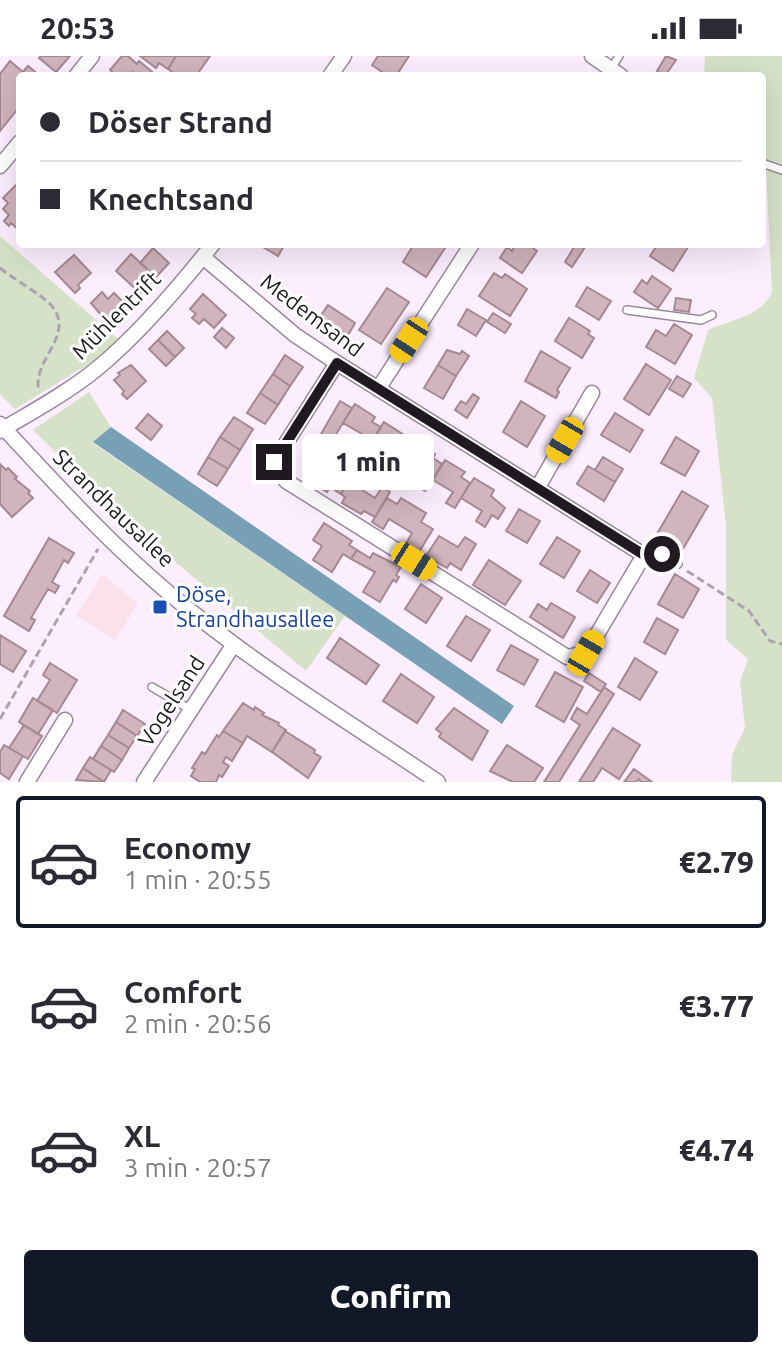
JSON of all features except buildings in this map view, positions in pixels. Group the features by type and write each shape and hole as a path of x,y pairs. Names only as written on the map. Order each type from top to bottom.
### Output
{"street":[{"path":"79,72 92,56"},
{"path":"592,56 617,67"},
{"path":"0,166 16,147"},
{"name":"Mühlentrift","path":"1,428 81,381 112,355 210,248"},
{"path":"378,389 469,248"},
{"name":"Medemsand","path":"203,257 295,335 644,555"},
{"path":"337,363 274,462 286,481 540,641 567,657 586,653 644,555"},
{"path":"538,487 592,393"},
{"name":"Strandhausallee","path":"1,428 105,537 190,611 438,782"},
{"name":"Vogelsand","path":"144,782 234,644"},
{"path":"27,782 65,720"}],"lane":[{"path":"627,310 701,320 712,315"},
{"path":"644,555 662,554 678,564"},
{"path":"152,687 191,710"}],"path":[{"path":"0,268 52,306 56,316 58,338 37,376 43,404"},
{"path":"0,719 105,537"},
{"path":"678,564 749,611 770,641 782,644"}],"shaded area":[{"path":"102,574 138,604 115,640 76,616"}],"green space":[{"path":"705,56 782,56 782,782 731,782 732,755 745,728 740,682 748,659 726,640 726,525 712,398 694,378 708,330 752,313 772,293 766,166 766,72 704,72"},
{"path":"0,236 118,339 92,362 15,409 0,394"},
{"path":"89,392 111,427 93,443 345,616 306,671 125,520 33,430"}],"water":[{"path":"111,427 514,706 502,724 93,442"}],"place":[{"name":"Döse, Strandhausallee","path":"160,607"}],"route":[{"path":"274,462 337,363 644,555 662,554"}]}
